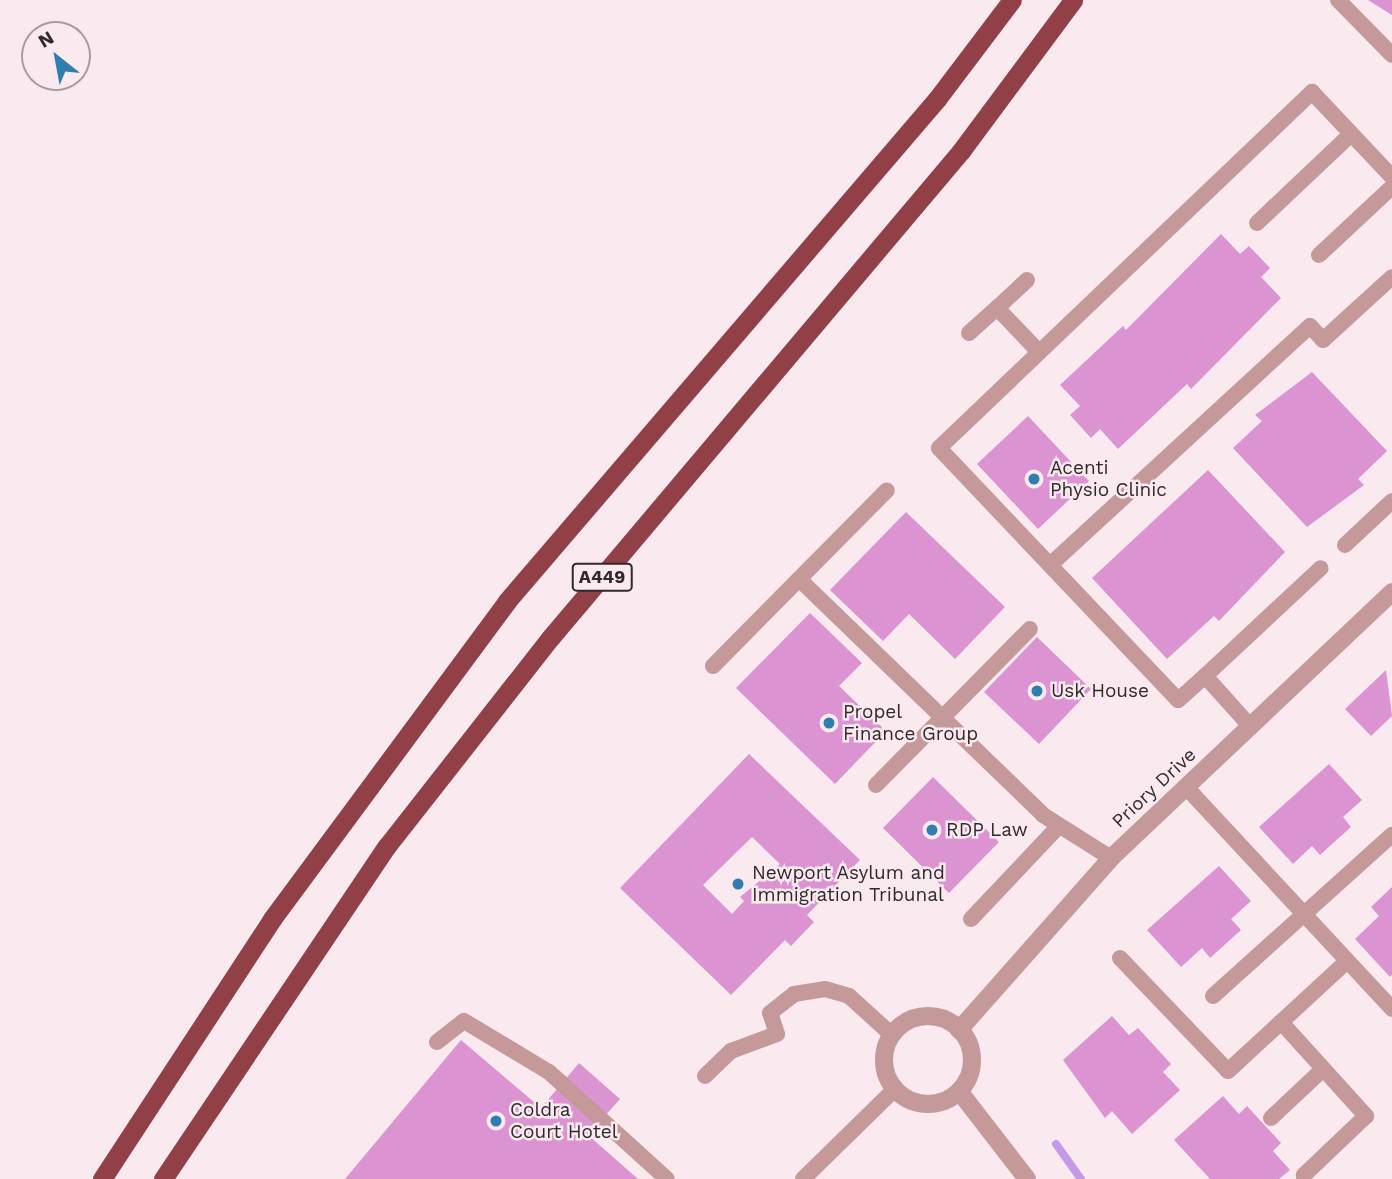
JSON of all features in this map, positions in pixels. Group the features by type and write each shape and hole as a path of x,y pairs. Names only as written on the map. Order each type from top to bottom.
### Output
{"highway":[{"name":"A449","path":"102,1179 272,919 507,601 867,183 1012,0"},
{"name":"A449","path":"163,1179 387,846 551,637 961,151 1073,0"}],"street":[{"name":"Priory Drive","path":"959,1030 1111,858 1392,592"},
{"path":"925,1016 959,1030 971,1054 959,1091 919,1103 894,1089 884,1062 892,1035 925,1016"},
{"path":"959,1091 1027,1179"}],"lane":[{"path":"1339,0 1392,55"},
{"path":"1321,568 1178,700 939,448 1312,92 1392,177"},
{"path":"1257,223 1351,134"},
{"path":"1319,255 1392,187"},
{"path":"1050,565 1310,326 1324,340 1392,277"},
{"path":"969,333 1027,280"},
{"path":"997,308 1039,352"},
{"path":"713,666 887,490"},
{"path":"1345,545 1392,501"},
{"path":"799,579 942,718 1059,826 1111,858"},
{"path":"876,785 1030,629"},
{"path":"1205,676 1250,726"},
{"path":"1186,787 1344,964 1392,1009"},
{"path":"971,919 1059,826"},
{"path":"1213,996 1392,835"},
{"path":"1120,958 1228,1071 1344,964"},
{"path":"705,1076 731,1051 777,1034 770,1013 794,994 825,989 849,996 892,1035"},
{"path":"437,1042 464,1021 538,1065 667,1179"},
{"path":"1281,1022 1366,1116 1304,1175"},
{"path":"1271,1118 1323,1069"},
{"path":"803,1179 894,1089"}],"building":[{"path":"1368,0 1392,0 1392,15"},
{"path":"1221,234 1240,254 1249,246 1270,268 1261,277 1281,298 1191,389 1187,384 1118,449 1100,429 1091,438 1070,415 1080,406 1060,385 1123,326 1126,330"},
{"path":"1312,372 1387,451 1358,479 1364,485 1307,527 1233,448 1262,421 1255,415"},
{"path":"1028,416 1089,481 1038,529 977,464"},
{"path":"1208,470 1285,552 1219,621 1214,616 1167,659 1092,578"},
{"path":"906,512 1005,607 955,659 909,614 883,641 830,590"},
{"path":"810,613 862,663 839,686 886,731 835,784 736,688"},
{"name":"Usk House","path":"1037,637 1091,689 1039,744 984,692"},
{"path":"1386,670 1392,716 1371,736 1345,709"},
{"path":"749,754 860,860 807,915 814,922 791,946 785,940 731,995 620,888","holes":["752,837 780,864 740,897 744,901 732,914 703,885"]},
{"path":"1329,764 1362,800 1343,817 1351,827 1320,855 1312,846 1293,864 1259,827"},
{"path":"933,777 999,842 949,893 883,828"},
{"path":"1219,866 1251,901 1231,919 1241,930 1210,958 1202,948 1181,967 1147,930"},
{"path":"1392,887 1390,977 1355,939 1379,916 1371,907"},
{"path":"1112,1016 1129,1035 1138,1028 1171,1064 1163,1072 1180,1090 1132,1134 1112,1111 1105,1118 1063,1060"},
{"name":"Coldra Court Hotel","path":"461,1040 541,1108 579,1063 620,1099 588,1135 638,1179 345,1179"},
{"path":"1223,1096 1239,1114 1247,1106 1281,1143 1273,1151 1290,1170 1279,1179 1210,1179 1174,1140"}],"waterway":[{"path":"1056,1144 1081,1179"}],"place":[{"name":"Acenti Physio Clinic","path":"1034,479"},
{"name":"Usk House","path":"1037,691"},
{"name":"Propel Finance Group","path":"829,723"},
{"name":"RDP Law","path":"932,830"},
{"name":"Newport Asylum and Immigration Tribunal","path":"738,884"},
{"name":"Coldra Court Hotel","path":"496,1121"}]}
